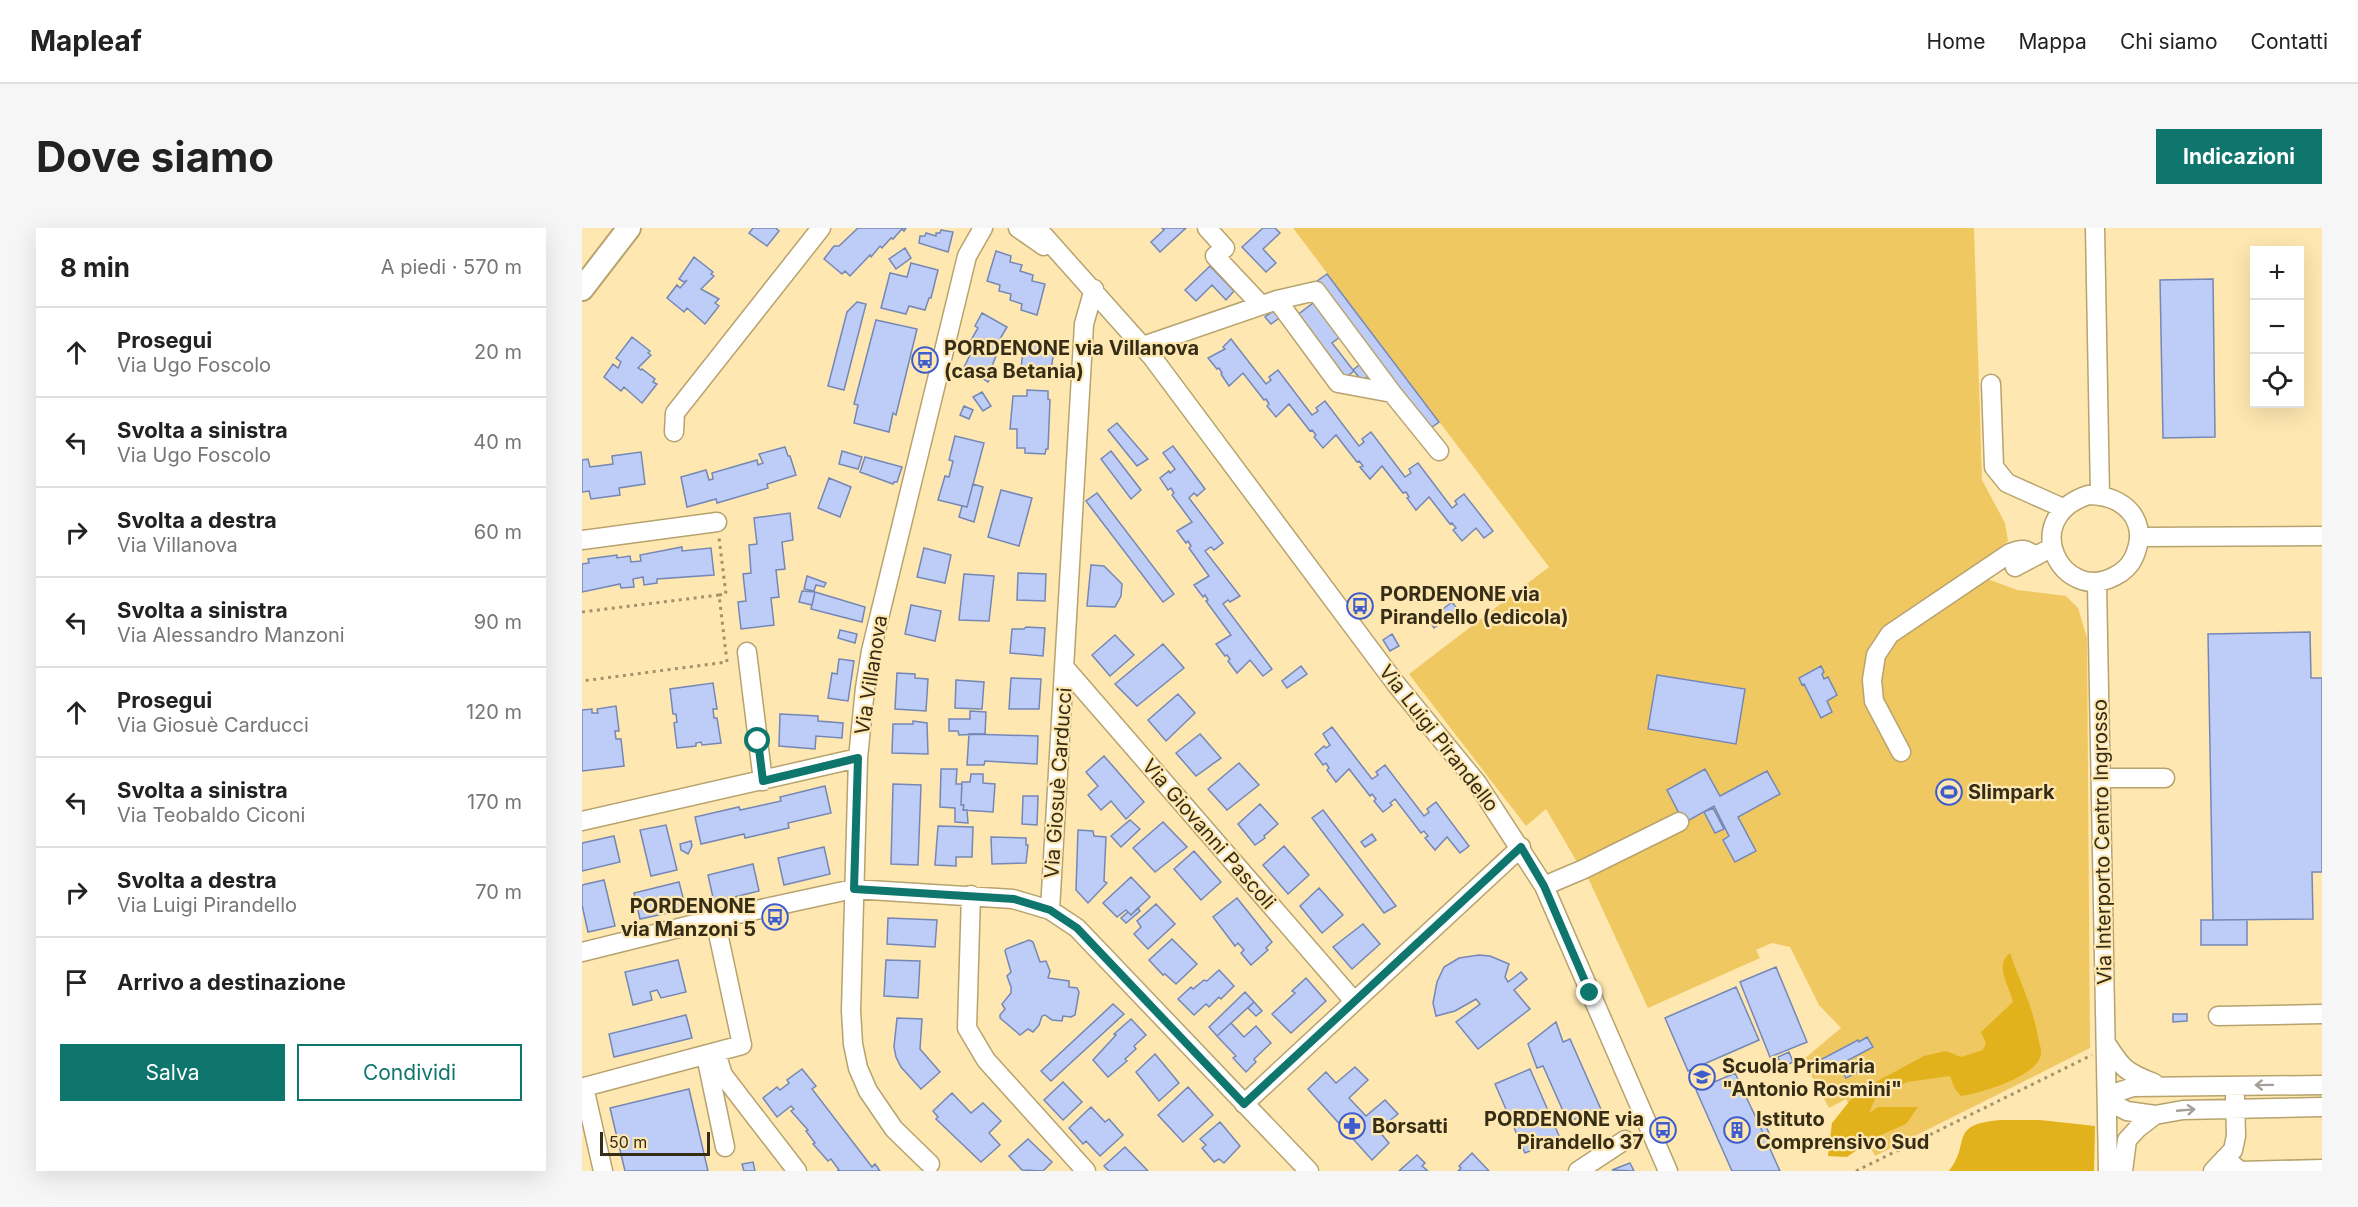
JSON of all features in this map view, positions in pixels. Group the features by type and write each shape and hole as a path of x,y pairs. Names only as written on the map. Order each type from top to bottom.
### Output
{"main road":[{"path":"582,289 629,228"}],"street":[{"path":"674,432 675,413 821,228"},
{"name":"Via Villanova","path":"925,1169 868,1091 858,1068 853,1044 851,1011 858,758 871,651 967,256 971,228"},
{"name":"Via Villanova","path":"967,256 983,228"},
{"name":"Via Luigi Pirandello","path":"1018,228 1069,265"},
{"name":"Via Luigi Pirandello","path":"1036,228 1094,289 1143,346 1396,684 1477,783 1521,847 1544,886 1668,1171"},
{"path":"1207,228 1225,248 1215,256 1269,303 1338,383 1392,393"},
{"path":"2095,228 2100,495"},
{"name":"Via Giosuè Carducci","path":"1050,910 1084,324 1094,289"},
{"path":"1143,346 1269,303 1316,291 1392,393 1439,451"},
{"path":"1991,384 1994,467 2007,483 2063,508"},
{"path":"1901,752 1874,701 1872,681 1876,655 1890,634 2020,548 2044,552 2058,561 2068,572 2097,584 2123,572 2133,561 2141,537 2135,519 2127,508 2115,499 2088,495 2074,499 2063,508 2044,552 2015,567"},
{"path":"582,540 717,522"},
{"path":"2141,537 2322,536"},
{"name":"Via Interporto Centro Ingrosso","path":"2097,584 2108,1171"},
{"path":"747,652 763,781"},
{"name":"Via Giovanni Pascoli","path":"1065,668 1353,1000"},
{"path":"582,821 858,758"},
{"path":"2102,778 2165,778"},
{"path":"1544,886 1679,822"},
{"path":"1244,1104 1353,1000 1521,847"},
{"path":"582,952 715,919 854,889 1014,899 1050,910 1077,928 1309,1171"},
{"path":"972,895 967,1028 986,1060 1086,1171"},
{"path":"603,1171 583,1088 742,1045 715,919"},
{"path":"2218,1016 2322,1014"},
{"path":"2106,1048 2130,1074 2161,1085"},
{"path":"711,1054 725,1147"},
{"path":"711,1054 723,1075 796,1171"},
{"path":"2322,1085 2133,1087 2118,1092 2107,1101 2127,1111 2155,1114 2183,1110 2322,1107"},
{"path":"2235,1086 2236,1136 2233,1150 2219,1165 2240,1171 2322,1169"},
{"path":"2123,1171 2127,1140 2155,1114"},
{"path":"1578,1171 1625,1140"}],"path":[{"path":"582,612 726,594 717,522"},
{"path":"582,681 727,662 719,595"},
{"path":"1856,1171 2106,1048"}],"shaded area":[{"path":"1293,228 1974,228 1982,480 2005,523 2008,541 1908,617 1985,578 2017,590 2066,596 2078,608 2087,638 2090,1048 1875,1156 1846,1099 1829,1108 1803,1060 1841,1028 1819,1005 1790,947 1772,943 1756,950 1760,958 1648,1008 1584,869 1577,862 1546,809 1526,826 1409,674 1549,567"},
{"path":"2010,953 2036,1026 2041,1048 2041,1055 2037,1063 2007,1083 1961,1096 1955,1089 1950,1076 1907,1082 1875,1099 1869,1113 1878,1107 1918,1107 1906,1124 1874,1138 1847,1157 1828,1156 1832,1123 1857,1092 1924,1056 1946,1051 1961,1057 1983,1050 1986,1043 1981,1032 2013,1002 2003,970 2005,958"},
{"path":"2040,1120 2095,1126 2094,1171 1949,1171 1956,1161 1963,1136 1967,1131 1984,1122"}],"building":[{"path":"753,228 776,228 779,231 767,246 749,233"},
{"path":"858,228 906,228 904,231 902,229 893,239 891,238 882,248 880,246 850,276 845,271 842,274 824,259 834,246 839,246"},
{"path":"1162,228 1186,228 1160,252 1151,242 1164,230"},
{"path":"1263,228 1275,228 1280,233 1263,249 1276,263 1266,272 1242,247"},
{"path":"941,230 953,232 948,252 919,243 920,236 925,236 926,233 936,236 936,233 940,233"},
{"path":"905,248 911,258 896,269 889,259"},
{"path":"996,251 1011,256 1010,262 1022,265 1020,271 1033,275 1032,281 1045,284 1037,315 1021,310 1022,304 1010,300 1011,294 999,291 1000,285 987,281"},
{"path":"694,257 713,272 711,274 714,276 701,289 719,299 715,303 719,306 705,324 687,308 684,312 667,298 677,285 680,288 687,280 684,282 679,279"},
{"path":"911,263 938,270 931,298 925,310 909,306 906,314 881,308 890,273 907,277"},
{"path":"1210,266 1234,291 1226,300 1212,285 1196,301 1185,290"},
{"path":"1327,274 1439,422 1428,430 1316,282"},
{"path":"2213,279 2215,437 2163,438 2160,280"},
{"path":"1317,300 1344,334 1332,343 1353,370 1364,361 1373,372 1362,381 1354,371 1344,379 1296,316"},
{"path":"857,302 866,304 844,390 828,386 847,312"},
{"path":"1276,309 1282,316 1271,324 1265,317"},
{"path":"982,313 1007,327 1000,339 1002,341 992,366 995,369 988,382 964,367 970,355 967,353 974,341 971,340 978,328 975,326"},
{"path":"876,320 917,329 896,415 893,413 889,432 854,423 858,405 854,404"},
{"path":"632,337 650,351 648,353 651,355 638,368 655,379 653,382 657,384 642,403 624,387 621,391 604,377 613,364 618,368 621,362 616,358"},
{"path":"1231,339 1266,384 1271,380 1269,377 1278,370 1312,415 1318,411 1316,408 1325,401 1359,446 1364,442 1362,439 1371,432 1405,477 1411,473 1409,469 1418,463 1452,508 1457,504 1455,501 1464,494 1493,531 1484,538 1476,528 1462,541 1453,530 1456,528 1452,523 1450,524 1429,497 1416,510 1407,498 1409,497 1406,492 1403,493 1382,466 1370,479 1360,467 1363,466 1359,461 1357,462 1336,435 1323,448 1314,437 1316,435 1312,430 1310,431 1289,404 1276,417 1267,406 1269,404 1266,399 1264,400 1243,373 1229,386 1219,368 1217,369 1208,358 1225,349 1223,347"},
{"path":"1024,341 1055,342 1051,371 1021,369"},
{"path":"1027,390 1048,391 1050,400 1048,449 1045,454 1025,453 1025,448 1017,448 1017,429 1010,429 1013,396 1027,396"},
{"path":"982,392 991,406 983,411 973,397"},
{"path":"964,406 973,410 969,419 960,415"},
{"path":"1117,423 1148,459 1137,466 1108,430"},
{"path":"955,436 984,443 967,507 938,500 945,476 949,477 953,461 949,460"},
{"path":"1173,446 1205,489 1197,496 1194,493 1189,498 1223,543 1214,550 1211,547 1205,551 1240,596 1223,604 1272,669 1263,676 1250,660 1237,673 1228,661 1230,659 1216,644 1231,635 1206,601 1208,600 1205,595 1203,597 1194,585 1209,576 1189,548 1191,546 1188,541 1186,543 1177,531 1192,522 1172,495 1174,493 1171,488 1168,490 1160,478 1175,469 1163,453"},
{"path":"785,447 796,475 767,484 768,488 717,503 716,499 687,507 681,477 706,470 709,480 713,479 712,473 757,460 758,465 763,463 759,454"},
{"path":"842,451 862,457 858,469 839,464"},
{"path":"1111,451 1141,490 1131,499 1101,459"},
{"path":"641,452 645,484 619,488 620,495 591,499 589,491 582,492 582,460 588,459 590,467 613,464 612,456"},
{"path":"865,457 902,467 897,482 893,484 860,472"},
{"path":"829,478 851,487 840,517 818,508"},
{"path":"973,484 983,487 974,522 959,517 962,506 967,507"},
{"path":"1001,490 1032,498 1019,546 988,537"},
{"path":"1097,493 1174,594 1163,602 1086,501"},
{"path":"790,513 793,540 782,542 785,569 776,570 779,597 771,598 774,625 741,629 738,602 746,601 743,574 751,573 749,545 757,544 754,518"},
{"path":"682,547 682,551 711,548 714,575 657,579 657,583 644,585 643,577 633,579 634,587 621,588 620,584 582,592 582,564 589,563 588,559 617,555 617,558 630,556 631,562 641,561 640,555"},
{"path":"924,548 951,555 945,583 917,577"},
{"path":"1091,565 1104,566 1122,584 1121,596 1115,607 1087,606"},
{"path":"1018,573 1046,574 1045,601 1017,600"},
{"path":"964,574 994,576 989,621 959,620"},
{"path":"807,576 826,583 824,587 816,585 814,591 804,589"},
{"path":"802,591 815,592 812,605 799,602"},
{"path":"815,592 865,607 862,622 811,609"},
{"path":"1452,602 1458,610 1434,628 1429,620"},
{"path":"911,605 941,611 935,641 905,634"},
{"path":"1045,628 1043,656 1010,653 1012,629"},
{"path":"840,630 857,634 855,643 838,638"},
{"path":"2310,632 2311,678 2322,678 2322,872 2312,872 2313,919 2213,920 2208,634"},
{"path":"1392,634 1399,646 1390,651 1383,640"},
{"path":"1115,635 1134,655 1110,676 1092,655"},
{"path":"1163,644 1184,668 1137,706 1115,684"},
{"path":"839,659 854,661 848,701 828,698 832,673 837,674"},
{"path":"1301,666 1307,674 1287,688 1282,681"},
{"path":"1821,666 1824,679 1828,677 1837,695 1827,701 1832,712 1821,718 1799,678"},
{"path":"897,673 915,674 915,678 928,679 926,711 895,709"},
{"path":"1657,675 1745,689 1736,744 1648,729"},
{"path":"1011,678 1041,679 1039,709 1009,709"},
{"path":"956,680 984,682 982,709 955,708"},
{"path":"713,683 717,709 713,709 714,718 717,718 721,743 702,745 701,742 696,743 696,746 677,748 674,723 677,722 676,714 673,714 670,689"},
{"path":"1178,694 1195,713 1166,741 1148,720"},
{"path":"616,706 619,731 615,731 616,739 621,739 624,766 582,771 582,710 592,709 592,713 598,713 597,709"},
{"path":"970,711 986,712 985,734 959,735 958,731 949,731 949,719 970,719"},
{"path":"780,714 818,716 818,721 843,723 842,738 816,736 815,749 779,746"},
{"path":"913,721 927,723 928,754 892,753 893,724 913,724"},
{"path":"1332,727 1372,779 1378,775 1376,772 1385,765 1424,816 1429,812 1427,809 1436,802 1469,846 1460,853 1447,837 1435,850 1425,838 1428,836 1424,831 1421,833 1395,799 1390,803 1392,805 1383,812 1374,801 1376,799 1372,794 1370,796 1349,769 1336,782 1327,770 1329,768 1326,763 1323,765 1315,754 1324,746 1326,748 1330,745 1323,734"},
{"path":"969,734 1038,736 1037,764 985,761 984,765 967,765"},
{"path":"1200,734 1221,758 1196,776 1176,753"},
{"path":"1104,756 1144,802 1126,819 1111,801 1101,810 1088,795 1098,786 1086,772"},
{"path":"1239,763 1259,785 1227,810 1208,789"},
{"path":"941,769 957,769 956,784 962,784 961,805 964,805 963,810 967,810 968,823 955,822 955,808 940,807"},
{"path":"1705,769 1720,796 1767,771 1780,794 1738,817 1756,851 1735,862 1723,840 1729,836 1714,806 1684,823 1667,790"},
{"path":"971,774 983,774 983,783 995,784 993,812 963,810 964,805 961,805 962,782 970,782"},
{"path":"893,784 921,785 918,865 891,864"},
{"path":"825,786 831,813 788,823 789,828 745,838 744,834 701,844 695,817 781,801 780,797"},
{"path":"1023,796 1038,796 1037,825 1022,824"},
{"path":"1260,804 1278,824 1255,845 1238,824"},
{"path":"1713,808 1724,829 1715,833 1704,812"},
{"path":"1323,810 1396,906 1384,913 1312,818"},
{"path":"1130,820 1140,829 1121,847 1111,836"},
{"path":"1163,822 1187,847 1155,872 1133,848"},
{"path":"666,825 677,870 651,876 640,830"},
{"path":"938,826 973,827 972,857 956,857 956,866 935,865"},
{"path":"1078,830 1093,831 1094,836 1106,837 1104,881 1107,883 1088,903 1076,890"},
{"path":"1372,834 1376,840 1365,847 1361,842"},
{"path":"614,836 620,862 582,871 582,843"},
{"path":"991,837 1026,838 1026,845 1028,845 1026,863 992,864"},
{"path":"691,841 692,846 688,854 681,850 680,844"},
{"path":"1284,846 1309,875 1288,894 1263,865"},
{"path":"824,847 830,874 784,885 778,858"},
{"path":"1194,851 1221,882 1201,900 1174,869"},
{"path":"753,864 759,891 714,902 708,875"},
{"path":"1131,877 1150,897 1131,915 1126,910 1117,917 1103,903"},
{"path":"604,880 615,926 588,932 582,905 582,885"},
{"path":"679,882 686,909 640,919 634,893"},
{"path":"1319,888 1343,915 1322,933 1300,906"},
{"path":"1237,898 1272,942 1266,948 1268,950 1251,965 1241,953 1244,950 1238,943 1235,946 1213,917"},
{"path":"1156,904 1175,924 1148,949 1134,934 1141,927 1137,921"},
{"path":"1138,908 1140,911 1126,923 1121,918 1128,912 1131,915"},
{"path":"888,918 937,920 935,947 887,944"},
{"path":"2201,920 2247,920 2247,945 2201,945"},
{"path":"1363,924 1380,944 1352,969 1333,947"},
{"path":"1172,939 1197,964 1176,984 1165,974 1163,975 1149,960"},
{"path":"1029,940 1033,942 1040,962 1046,961 1050,971 1048,978 1069,981 1069,987 1077,988 1079,992 1075,1015 1063,1016 1062,1021 1042,1016 1033,1032 1028,1029 1020,1035 1000,1018 1005,1009 1002,1004 1011,993 1007,976 1011,972 1005,951"},
{"path":"1490,956 1509,964 1505,977 1508,982 1521,972 1527,979 1514,990 1530,1009 1478,1049 1456,1022 1480,1004 1476,999 1455,1011 1436,1016 1433,1003 1437,982 1444,967 1459,958"},
{"path":"678,960 686,992 661,998 657,990 650,992 652,1000 633,1005 625,972"},
{"path":"886,960 920,961 918,998 884,996"},
{"path":"1776,967 1807,1042 1770,1057 1740,982"},
{"path":"1219,970 1234,986 1221,999 1219,997 1209,1007 1206,1004 1194,1015 1178,999 1191,987 1193,989 1204,980 1207,981"},
{"path":"1306,978 1326,1001 1291,1033 1272,1014 1295,993 1292,991"},
{"path":"1736,987 1759,1040 1688,1071 1665,1018"},
{"path":"1245,992 1254,1002 1217,1036 1209,1027"},
{"path":"1254,1002 1262,1011 1256,1016 1248,1008"},
{"path":"1113,1004 1124,1014 1051,1081 1041,1071"},
{"path":"2173,1014 2187,1014 2187,1021 2173,1022"},
{"path":"686,1015 692,1038 614,1057 609,1034"},
{"path":"897,1018 922,1019 920,1049 940,1072 921,1089 901,1067 896,1057 894,1047"},
{"path":"1131,1019 1146,1035 1134,1046 1136,1049 1125,1059 1127,1061 1108,1077 1093,1060 1116,1035 1114,1034"},
{"path":"1556,1022 1563,1042 1570,1039 1603,1114 1590,1120 1587,1114 1568,1122 1543,1066 1537,1068 1528,1044"},
{"path":"1231,1023 1244,1037 1256,1026 1271,1043 1254,1059 1256,1062 1246,1072 1233,1058 1236,1056 1217,1036"},
{"path":"1867,1037 1873,1047 1828,1071 1822,1059"},
{"path":"1789,1052 1793,1062 1782,1067 1778,1057"},
{"path":"1155,1054 1179,1083 1159,1101 1136,1072"},
{"path":"1857,1061 1862,1070 1846,1078 1841,1069"},
{"path":"1355,1067 1368,1080 1349,1098 1366,1116 1385,1100 1398,1114 1378,1130 1389,1143 1372,1160 1308,1089 1326,1072 1336,1083"},
{"path":"802,1069 816,1086 812,1089 872,1167 875,1164 880,1171 837,1171 839,1170 831,1159 828,1161 813,1144 815,1143 806,1131 808,1130 791,1111 794,1109 791,1106 777,1117 763,1098 777,1087 780,1090 789,1083 787,1080"},
{"path":"1530,1069 1560,1138 1525,1153 1495,1084"},
{"name":"Istituto Comprensivo Sud","path":"1735,1073 1780,1171 1732,1171 1696,1090"},
{"path":"1063,1082 1082,1102 1063,1120 1044,1100"},
{"path":"1188,1087 1213,1115 1183,1142 1158,1115"},
{"path":"689,1089 708,1171 625,1171 610,1108"},
{"path":"952,1093 971,1113 983,1103 1001,1121 989,1133 1000,1145 981,1162 936,1119 938,1117 933,1111"},
{"path":"1091,1107 1105,1122 1109,1119 1123,1135 1100,1156 1086,1141 1083,1144 1069,1128"},
{"path":"1766,1116 1770,1125 1766,1126 1771,1138 1766,1140 1757,1120"},
{"path":"1220,1122 1240,1146 1224,1163 1219,1159 1214,1162 1202,1148 1206,1145 1200,1139"},
{"path":"1028,1139 1052,1162 1043,1171 1022,1170 1009,1156"},
{"path":"1125,1147 1148,1171 1109,1171 1104,1166"},
{"path":"1472,1153 1489,1171 1458,1171 1461,1168 1459,1166"},
{"path":"1417,1155 1425,1163 1422,1166 1428,1171 1399,1171"},
{"path":"753,1162 755,1171 744,1171 742,1164"},
{"path":"1630,1163 1634,1171 1612,1170"}],"place":[{"name":"PORDENONE via Villanova (casa Betania)","path":"925,360"},
{"name":"PORDENONE via Pirandello (edicola)","path":"1360,606"},
{"name":"Slimpark","path":"1949,792"},
{"name":"PORDENONE via Manzoni 5","path":"775,917"},
{"name":"Scuola Primaria \"Antonio Rosmini\"","path":"1702,1077"},
{"name":"Borsatti","path":"1352,1126"},
{"name":"PORDENONE via Pirandello 37","path":"1663,1130"},
{"name":"Istituto Comprensivo Sud","path":"1737,1130"}],"route":[{"path":"758,741 763,781 858,758 854,889 1014,899 1050,910 1077,928 1244,1104 1353,1000 1521,847 1544,886 1590,993"}]}
